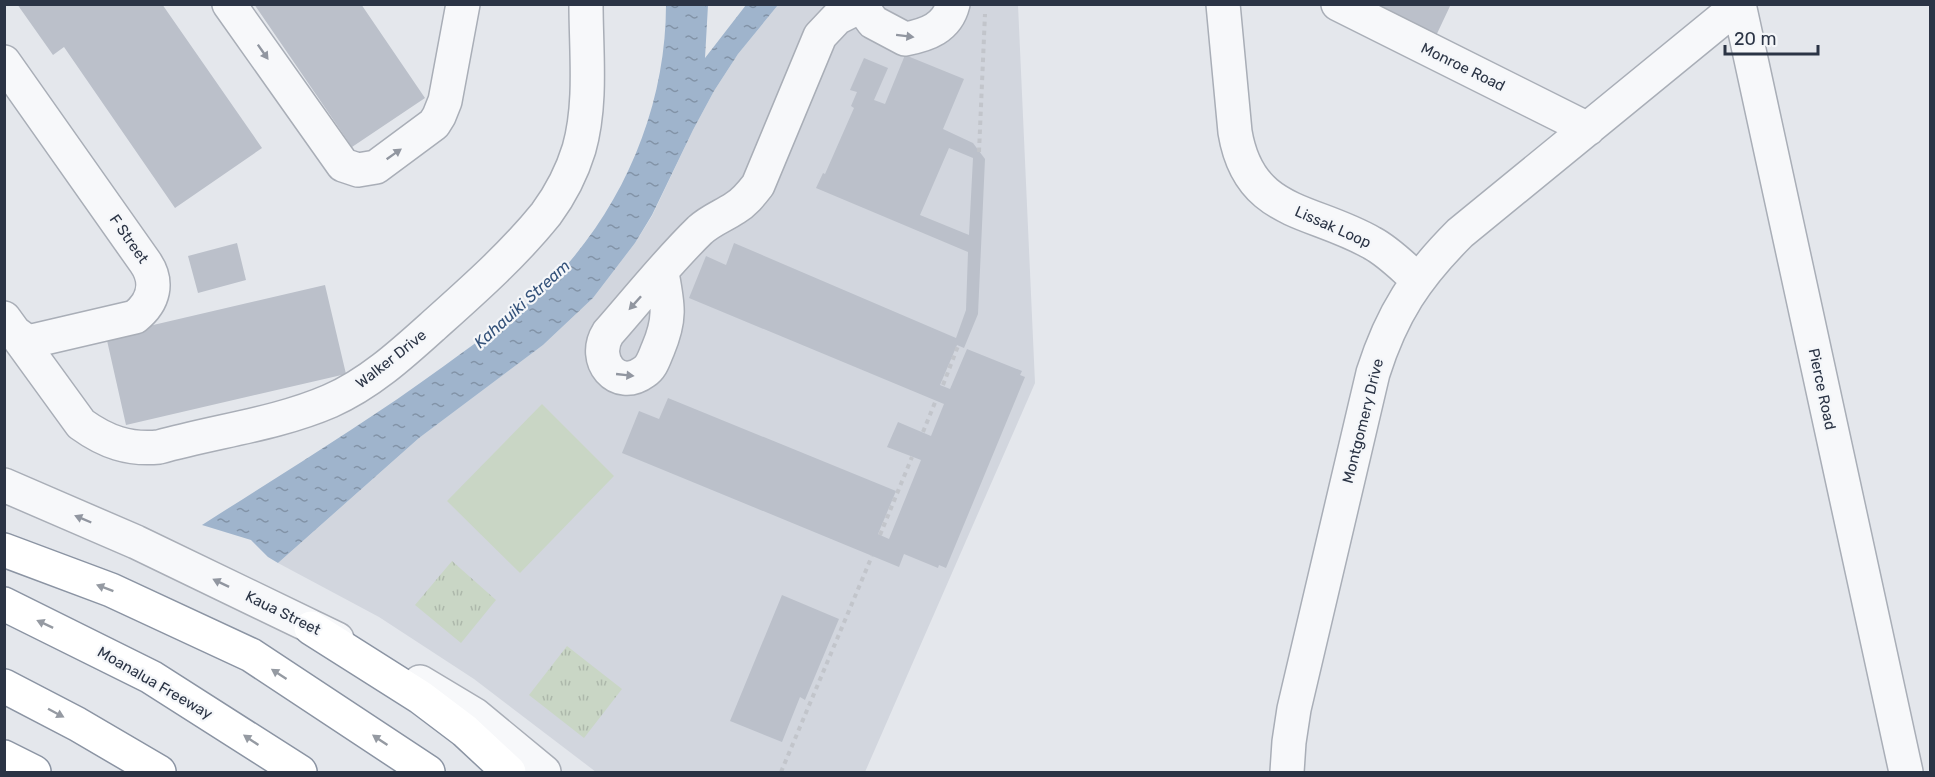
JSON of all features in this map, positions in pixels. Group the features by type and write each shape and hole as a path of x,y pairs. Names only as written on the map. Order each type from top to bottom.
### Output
{"highway":[{"path":"4,550 111,590 251,655 429,772"},
{"name":"Moanalua Freeway","path":"4,604 150,677 300,772"},
{"path":"312,627 420,697 465,731 509,772"},
{"path":"4,686 77,724 159,772"},
{"path":"4,757 34,772"}],"street":[{"path":"229,4 343,165 350,169 367,170 376,167 434,124 443,109 463,4"},
{"name":"Walker Drive","path":"9,325 81,424 95,435 127,447 159,447 301,412 352,390 411,345 452,309 531,230 560,194 579,150 584,126 586,4"},
{"path":"662,273 701,230 714,219 741,204 758,185 820,36 837,18 860,5 873,22 905,39 929,33 941,26 950,16 953,4"},
{"name":"Lissak Loop","path":"1223,4 1238,149 1252,179 1273,200 1371,242 1418,280"},
{"name":"Monroe Road","path":"1338,4 1588,129"},
{"name":"Montgomery Drive","path":"1287,772 1288,742 1294,710 1373,373 1395,315 1434,259 1460,233 1739,5"},
{"name":"Pierce Road","path":"1739,5 1906,772"},
{"name":"F Street","path":"4,62 151,270 153,280 150,300 144,310 135,317 32,341 25,340 9,325"},
{"name":"Kaua Street","path":"4,485 136,542 398,668 475,715 544,772"}],"path":[{"path":"979,152 986,4"},
{"path":"943,386 958,346"},
{"path":"923,432 936,400"},
{"path":"880,535 912,457"},
{"path":"781,772 872,556"}],"shaded area":[{"path":"778,5 1018,5 1035,383 865,772 596,772 474,679 379,617 278,563 419,438 543,345 593,298 635,243 652,216 714,91 738,54"}],"green space":[{"path":"542,404 614,476 520,573 447,501"},
{"path":"452,561 496,600 461,643 415,605"},
{"path":"567,646 622,689 584,738 529,695"}],"water":[{"path":"666,5 708,5 705,58 746,5 778,5 738,54 714,91 652,215 635,243 593,298 543,345 419,438 278,563 268,557 251,540 202,525 355,428 444,366 526,305 577,253 619,189 636,154 649,118 664,43"}],"building":[{"path":"17,4 162,4 262,148 175,208 64,47 53,55"},
{"path":"254,4 361,4 425,98 352,147"},
{"path":"1364,4 1451,4 1434,40"},
{"path":"905,55 964,79 943,129 973,143 985,159 978,314 964,348 957,345 940,385 950,389 967,349 1022,371 1020,375 1025,377 946,568 939,565 938,568 904,554 899,567 622,453 639,411 659,419 668,398 896,491 878,534 889,539 921,460 887,447 898,422 931,436 944,404 689,298 706,256 726,265 734,243 956,338 966,310 968,252 816,188 823,173 825,174 854,108 851,106 857,92 850,90 864,58 888,68 874,100 885,104","holes":["949,148 973,158 969,235 920,215"]},
{"path":"237,243 246,280 198,293 188,256"},
{"path":"325,285 346,374 126,425 106,336"},
{"path":"782,595 839,619 805,700 800,697 782,742 730,721"}],"water label":[{"name":"Kahauiki Stream","path":"522,304"}]}
